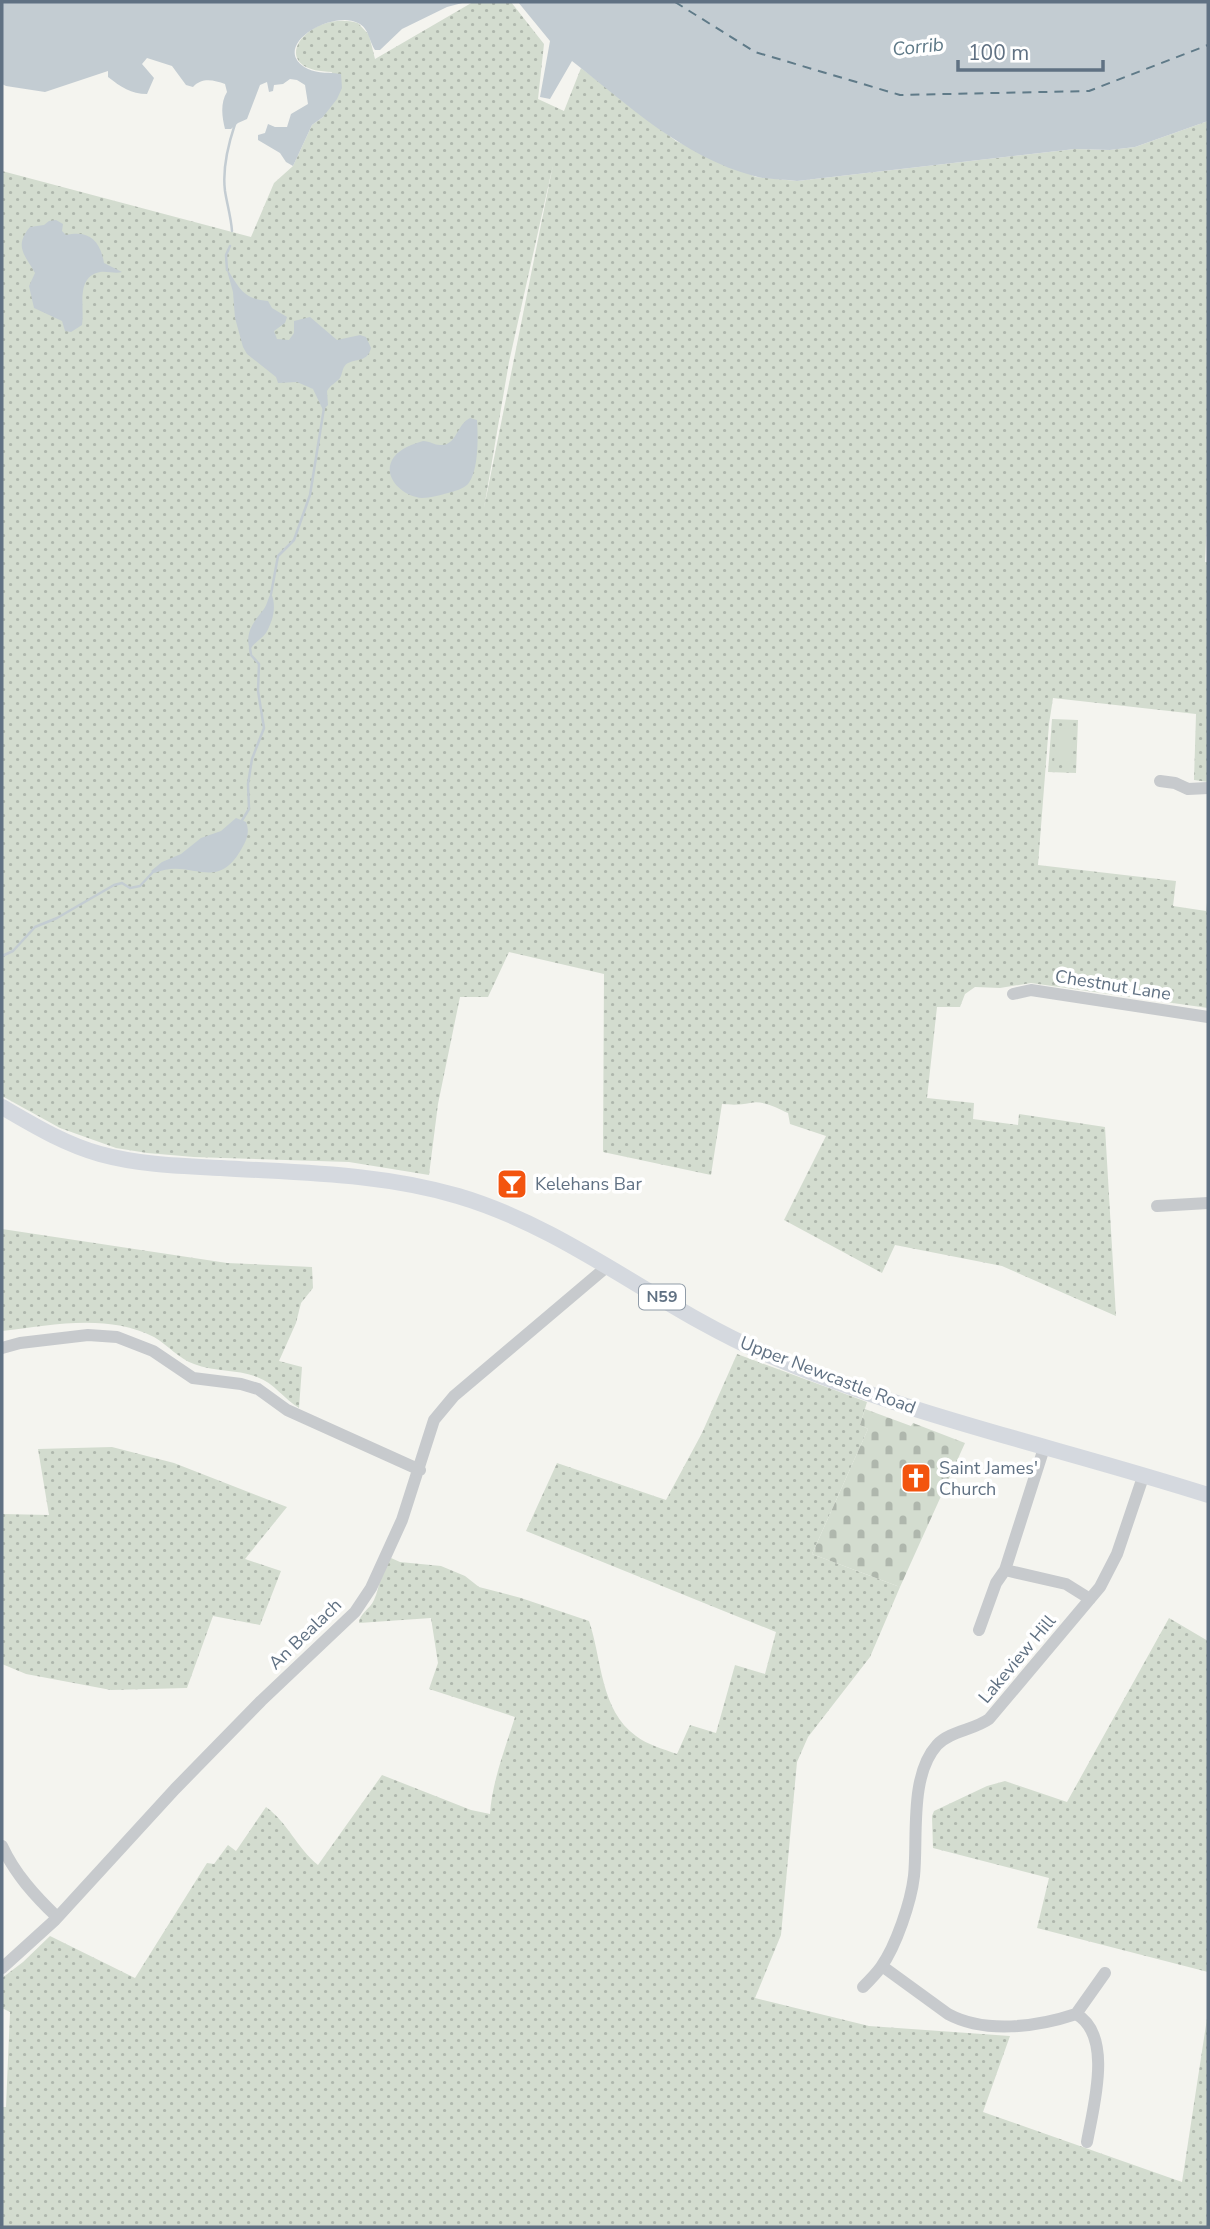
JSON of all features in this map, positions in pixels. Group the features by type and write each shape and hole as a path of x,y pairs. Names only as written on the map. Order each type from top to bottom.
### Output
{"main road":[{"name":"Upper Newcastle Road","path":"2,1107 83,1149 122,1159 165,1165 347,1175 398,1182 465,1198 523,1221 606,1264 697,1319 763,1353 918,1410 1208,1495"}],"street":[{"path":"1160,781 1175,783 1188,789 1208,789"},
{"name":"Chestnut Lane","path":"1013,994 1031,990 1208,1017"},
{"path":"1157,1206 1208,1203"},
{"name":"An Bealach","path":"2,1968 57,1917 147,1817 261,1701 355,1612 395,1536 420,1470 434,1420 445,1405 603,1270 606,1264"},
{"path":"2,1348 20,1343 89,1335 117,1337 152,1351 193,1378 241,1384 258,1390 286,1410 420,1470"},
{"path":"979,1630 996,1583 1005,1570 1044,1448"},
{"name":"Lakeview Hill","path":"863,1987 882,1966 898,1930 912,1887 918,1793 933,1750 945,1739 979,1726 989,1719 1100,1587 1117,1553 1143,1477"},
{"path":"1005,1570 1066,1584 1090,1599"},
{"path":"2,1846 20,1877 57,1917"},
{"path":"882,1966 942,2010 959,2020 984,2026 1041,2023 1076,2014 1105,1973"},
{"path":"1076,2014 1086,2022 1091,2031 1099,2060 1087,2142"},
{"path":"1075,2121 1090,2124"}],"green space":[{"path":"473,2 511,2 544,44 538,99 564,111 581,68 676,141 756,177 797,181 1075,149 1110,150 1135,147 1208,121 1208,502 1205,562 1208,562 1208,782 1194,780 1196,714 1053,698 1038,865 1176,881 1173,906 1206,911 1208,894 1208,1008 1031,983 1000,988 975,987 965,994 960,1007 937,1007 927,1098 974,1103 973,1119 1018,1125 1019,1114 1105,1127 1116,1316 1002,1266 895,1245 882,1273 784,1220 826,1136 790,1124 788,1113 770,1105 755,1102 722,1104 711,1175 603,1152 604,974 509,952 488,997 460,997 438,1104 429,1175 349,1162 194,1157 116,1148 60,1128 2,1096 2,171 251,237 274,183 293,166 312,125 323,117 332,72 311,69 299,62 296,52 300,42 309,32 323,24 339,21 358,23 369,35 375,59","holes":["553,165 484,508 509,362"]},
{"path":"1052,719 1078,720 1076,773 1048,772"},
{"path":"1057,728 1073,729 1071,764 1054,763"},
{"path":"2,1229 227,1263 312,1267 313,1288 301,1303 296,1323 279,1361 302,1367 299,1408 263,1380 249,1374 194,1364 154,1337 117,1325 79,1323 2,1331"},
{"path":"737,1354 867,1402 860,1425 868,1429 812,1554 900,1587 870,1657 808,1737 797,1762 781,1935 755,1998 869,2026 1010,2036 983,2112 1182,2182 1208,2012 1208,2227 2,2227 2,2107 6,2107 10,2012 2,2008 2,1978 50,1936 135,1978 207,1863 214,1864 228,1845 236,1851 266,1807 318,1865 382,1775 471,1810 490,1814 496,1778 515,1717 429,1689 438,1663 431,1618 359,1623 374,1600 384,1567 391,1558 400,1562 441,1566 465,1576 479,1587 589,1621 604,1683 615,1712 624,1725 646,1742 677,1754 690,1725 716,1733 735,1665 765,1674 776,1632 526,1531 557,1463 666,1500 702,1433"},
{"path":"865,1409 911,1426 913,1423 965,1443 900,1587 812,1554 868,1429 860,1425"},
{"path":"112,1447 174,1463 287,1507 245,1559 281,1571 260,1625 213,1616 187,1688 111,1690 26,1674 2,1664 2,1514 49,1515 38,1449"},
{"path":"1169,1618 1208,1641 1208,1972 1037,1928 1049,1878 933,1848 934,1811 987,1786 1005,1781 1067,1802"}],"water":[{"path":"2,2 466,2 447,7 402,29 380,50 375,50 362,25 346,20 333,21 308,33 295,51 297,60 312,71 341,74 342,88 323,117 312,125 293,166 286,162 280,153 258,140 258,135 265,133 268,124 287,127 291,114 308,104 305,85 297,80 290,79 283,84 274,85 273,91 269,92 267,82 260,85 247,119 231,129 225,129 223,120 223,105 227,92 225,84 208,80 193,87 186,85 172,66 147,58 142,64 154,78 147,94 122,87 108,77 108,71 45,92 6,86 2,84"},
{"name":"Corrib","path":"518,2 1208,2 1208,121 1135,147 1110,150 1075,149 797,181 764,178 728,167 680,143 635,112 572,61 550,99 540,97 550,41"},
{"path":"56,220 63,224 62,231 66,235 81,234 92,238 100,248 104,263 122,272 100,272 87,280 83,294 82,325 71,332 65,331 62,321 34,308 29,286 35,273 22,246 22,240 30,227"},
{"path":"226,267 247,295 268,301 272,308 287,317 285,323 274,331 277,339 289,340 294,333 294,321 310,317 337,340 360,335 366,337 371,348 369,352 365,358 345,366 340,378 327,391 328,405 323,410 313,389 297,382 278,383 276,377 247,354 235,318 233,292"},
{"path":"470,418 477,420 477,444 474,471 468,484 461,489 422,498 401,490 390,471 394,457 407,447 423,441 438,445 450,442"},
{"path":"271,593 274,608 271,624 250,650 248,639 251,628"},
{"path":"236,818 246,822 247,835 232,862 222,869 213,872 180,869 155,873 151,871 162,862 181,854 201,838 221,831"}],"waterway":[{"path":"232,231 224,174 235,124"},
{"path":"227,270 226,255 230,246"},
{"path":"271,594 278,556 294,540 310,495 324,408"},
{"path":"241,822 249,809 248,784 252,759 264,728 258,691 259,664 251,655 250,648"},
{"path":"2,956 13,951 35,927 57,918 114,885 122,883 130,888 140,886 153,872"}],"ferry route":[{"path":"675,2 755,52 900,95 1089,91 1208,45"}],"place":[{"name":"Kelehans Bar","path":"512,1184"},
{"name":"Saint James' Church","path":"916,1478"}]}
